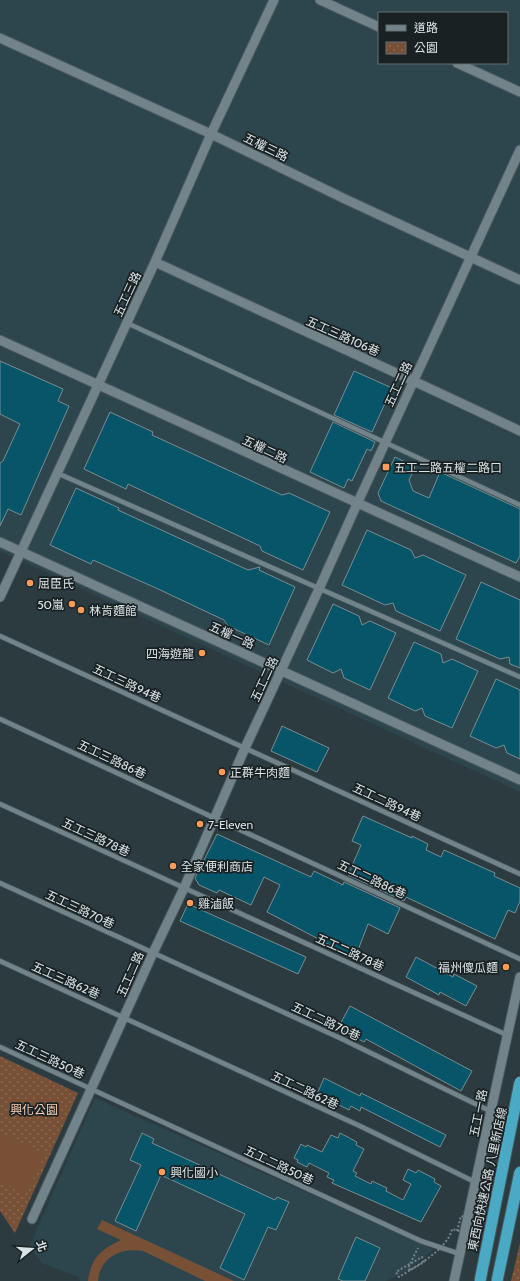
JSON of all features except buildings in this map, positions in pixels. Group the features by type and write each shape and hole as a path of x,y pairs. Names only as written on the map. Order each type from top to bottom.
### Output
{"highway":[{"name":"東西向快速公路 八里新店線","path":"480,1281 520,1082"},
{"path":"497,1281 520,1172"}],"street":[{"name":"五工三路","path":"0,597 155,262 211,134 274,0"},
{"path":"320,0 378,27"},
{"name":"五權三路","path":"0,38 211,134 520,280"},
{"path":"459,64 520,92"},
{"name":"五工二路","path":"32,1219 184,888 245,748 520,150"},
{"name":"五工三路106巷","path":"155,262 290,326 413,380 520,431"},
{"name":"五權二路","path":"0,340 520,577"},
{"name":"五權一路","path":"0,542 520,780"},
{"name":"五工一路","path":"454,1281 477,1183 490,1111 520,977"}],"lane":[{"path":"127,323 520,505"},
{"path":"57,473 520,677"},
{"name":"五工三路94巷","path":"0,636 245,748"},
{"name":"五工三路86巷","path":"0,719 215,818"},
{"name":"五工二路94巷","path":"245,748 520,874"},
{"name":"五工三路78巷","path":"0,804 184,888"},
{"name":"五工二路86巷","path":"215,818 520,959"},
{"name":"五工三路70巷","path":"0,883 153,953"},
{"name":"五工二路78巷","path":"184,888 506,1035"},
{"name":"五工二路70巷","path":"153,953 340,1038 490,1111"},
{"name":"五工三路62巷","path":"0,961 124,1018"},
{"name":"五工二路62巷","path":"124,1018 360,1126 477,1183"},
{"name":"五工三路50巷","path":"0,1047 92,1090"},
{"name":"五工二路50巷","path":"92,1090 421,1241 460,1254"}],"path":[{"path":"457,1231 461,1216 483,1222"},
{"path":"421,1241 408,1268 410,1270 424,1262 422,1257 396,1272 399,1277 424,1262 450,1236 452,1229 480,1236"}],"shaded area":[{"path":"0,0 520,0 520,792 0,551"},
{"name":"興化國小","path":"95,1098 434,1249 407,1271 386,1281 80,1281 78,1277 42,1263 29,1247"}],"green space":[{"name":"興化公園","path":"0,1056 78,1093 15,1233 0,1211"},
{"path":"0,1132 45,1154 25,1195 0,1180"},
{"path":"102,1220 234,1281 205,1281 143,1251 135,1250 120,1252 113,1256 107,1260 103,1266 98,1281 88,1281 89,1273 94,1260 98,1255 108,1247 121,1240 97,1229"},
{"path":"520,1243 520,1281 511,1281"}],"place":[{"name":"五工二路五權二路口","path":"386,467"},
{"name":"屈臣氏","path":"30,583"},
{"name":"50嵐","path":"72,604"},
{"name":"林肯麵館","path":"81,610"},
{"name":"四海遊龍","path":"202,653"},
{"name":"正群牛肉麵","path":"222,772"},
{"name":"7-Eleven","path":"200,824"},
{"name":"全家便利商店","path":"173,866"},
{"name":"雞滷飯","path":"190,903"},
{"name":"福州傻瓜麵","path":"506,967"},
{"name":"興化國小","path":"162,1172"}]}
